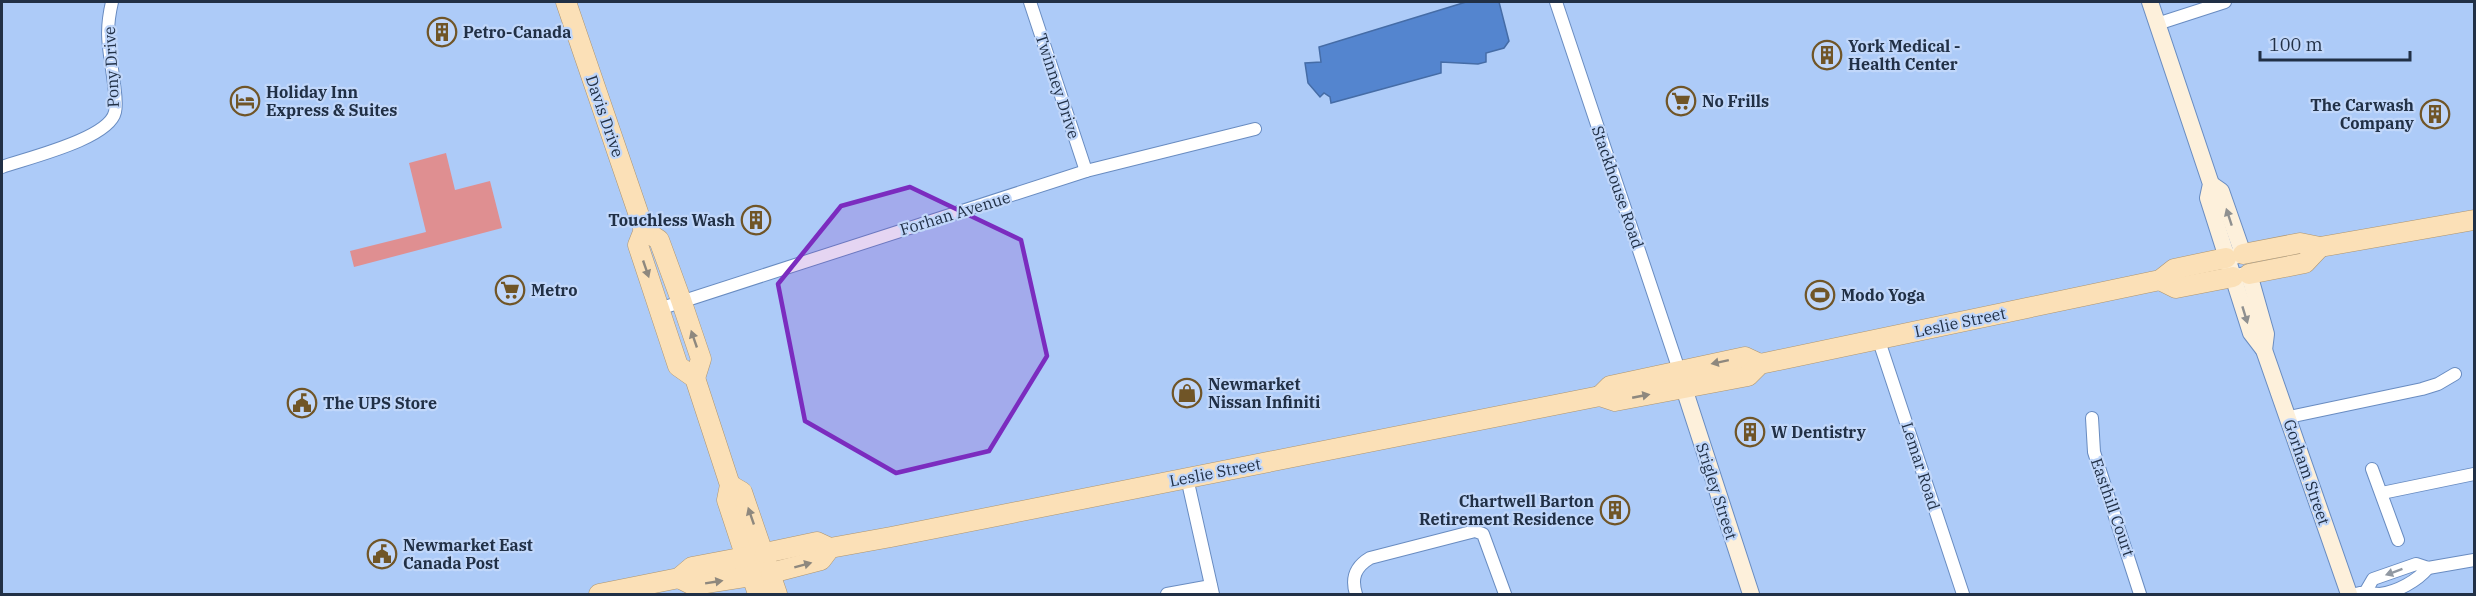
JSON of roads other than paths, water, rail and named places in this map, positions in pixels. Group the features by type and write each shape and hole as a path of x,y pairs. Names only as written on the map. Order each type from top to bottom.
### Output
{"main road":[{"name":"Davis Drive","path":"566,2 644,230 659,240 681,300 700,359 694,378"},
{"name":"Leslie Street","path":"765,553 817,542 830,548 1187,478 1600,396 1610,386 1682,380 1745,357 1760,364 2160,280 2174,269 2300,243 2320,248 2475,220"},
{"name":"Davis Drive","path":"644,230 638,245 678,366 694,378 730,485 727,500 754,585"},
{"name":"Leslie Street","path":"2160,280 2176,288 2241,276 2305,263 2320,248"},
{"name":"Davis Drive","path":"730,485 742,492 765,553 777,594"},
{"name":"Leslie Street","path":"771,573 821,560 830,548"},
{"name":"Leslie Street","path":"599,594 679,578 692,567 745,556"},
{"name":"Leslie Street","path":"679,578 693,585 754,585"}],"street":[{"name":"Pony Drive","path":"2,167 94,135 111,121 115,112 115,102 106,40 112,2"},
{"name":"Twinney Drive","path":"1030,2 1086,171"},
{"name":"Stackhouse Road","path":"1556,2 1682,380"},
{"name":"Gorham Street","path":"2150,2 2211,184 2221,191 2241,276 2266,334 2264,350 2349,594"},
{"path":"2157,24 2225,2"},
{"name":"Forhan Avenue","path":"659,309 1086,171 1255,129"},
{"name":"Lemar Road","path":"1878,338 1963,594"},
{"path":"2289,417 2422,389 2438,384 2455,374"},
{"name":"Srigley Street","path":"1682,380 1751,594"},
{"name":"Easthill Court","path":"2092,418 2094,452 2140,594"},
{"path":"2372,469 2398,540"},
{"path":"2382,493 2475,474"},
{"path":"1167,594 1212,590 1187,478"},
{"path":"1356,594 1353,586 1355,573 1362,563 1370,558 1475,531 1483,534 1505,594"},
{"name":"Leslie Street","path":"745,556 765,553"},
{"path":"2361,593 2380,594 2417,580 2428,568 2475,560"},
{"name":"Leslie Street","path":"754,585 771,573"}],"water":[{"path":"1466,2 1499,2 1509,41 1504,48 1486,53 1486,62 1478,64 1441,62 1441,73 1331,103 1330,97 1324,93 1320,97 1308,83 1305,63 1321,62 1319,47"}],"place":[{"name":"Petro-Canada","path":"442,32"},
{"name":"York Medical - Health Center","path":"1827,55"},
{"name":"Holiday Inn Express & Suites","path":"245,101"},
{"name":"No Frills","path":"1681,101"},
{"name":"The Carwash Company","path":"2435,114"},
{"name":"Touchless Wash","path":"756,220"},
{"name":"Metro","path":"510,290"},
{"name":"Modo Yoga","path":"1820,295"},
{"name":"Newmarket Nissan Infiniti","path":"1187,393"},
{"name":"The UPS Store","path":"302,403"},
{"name":"W Dentistry","path":"1750,432"},
{"name":"Chartwell Barton Retirement Residence","path":"1615,510"},
{"name":"Newmarket East Canada Post","path":"382,554"}]}
